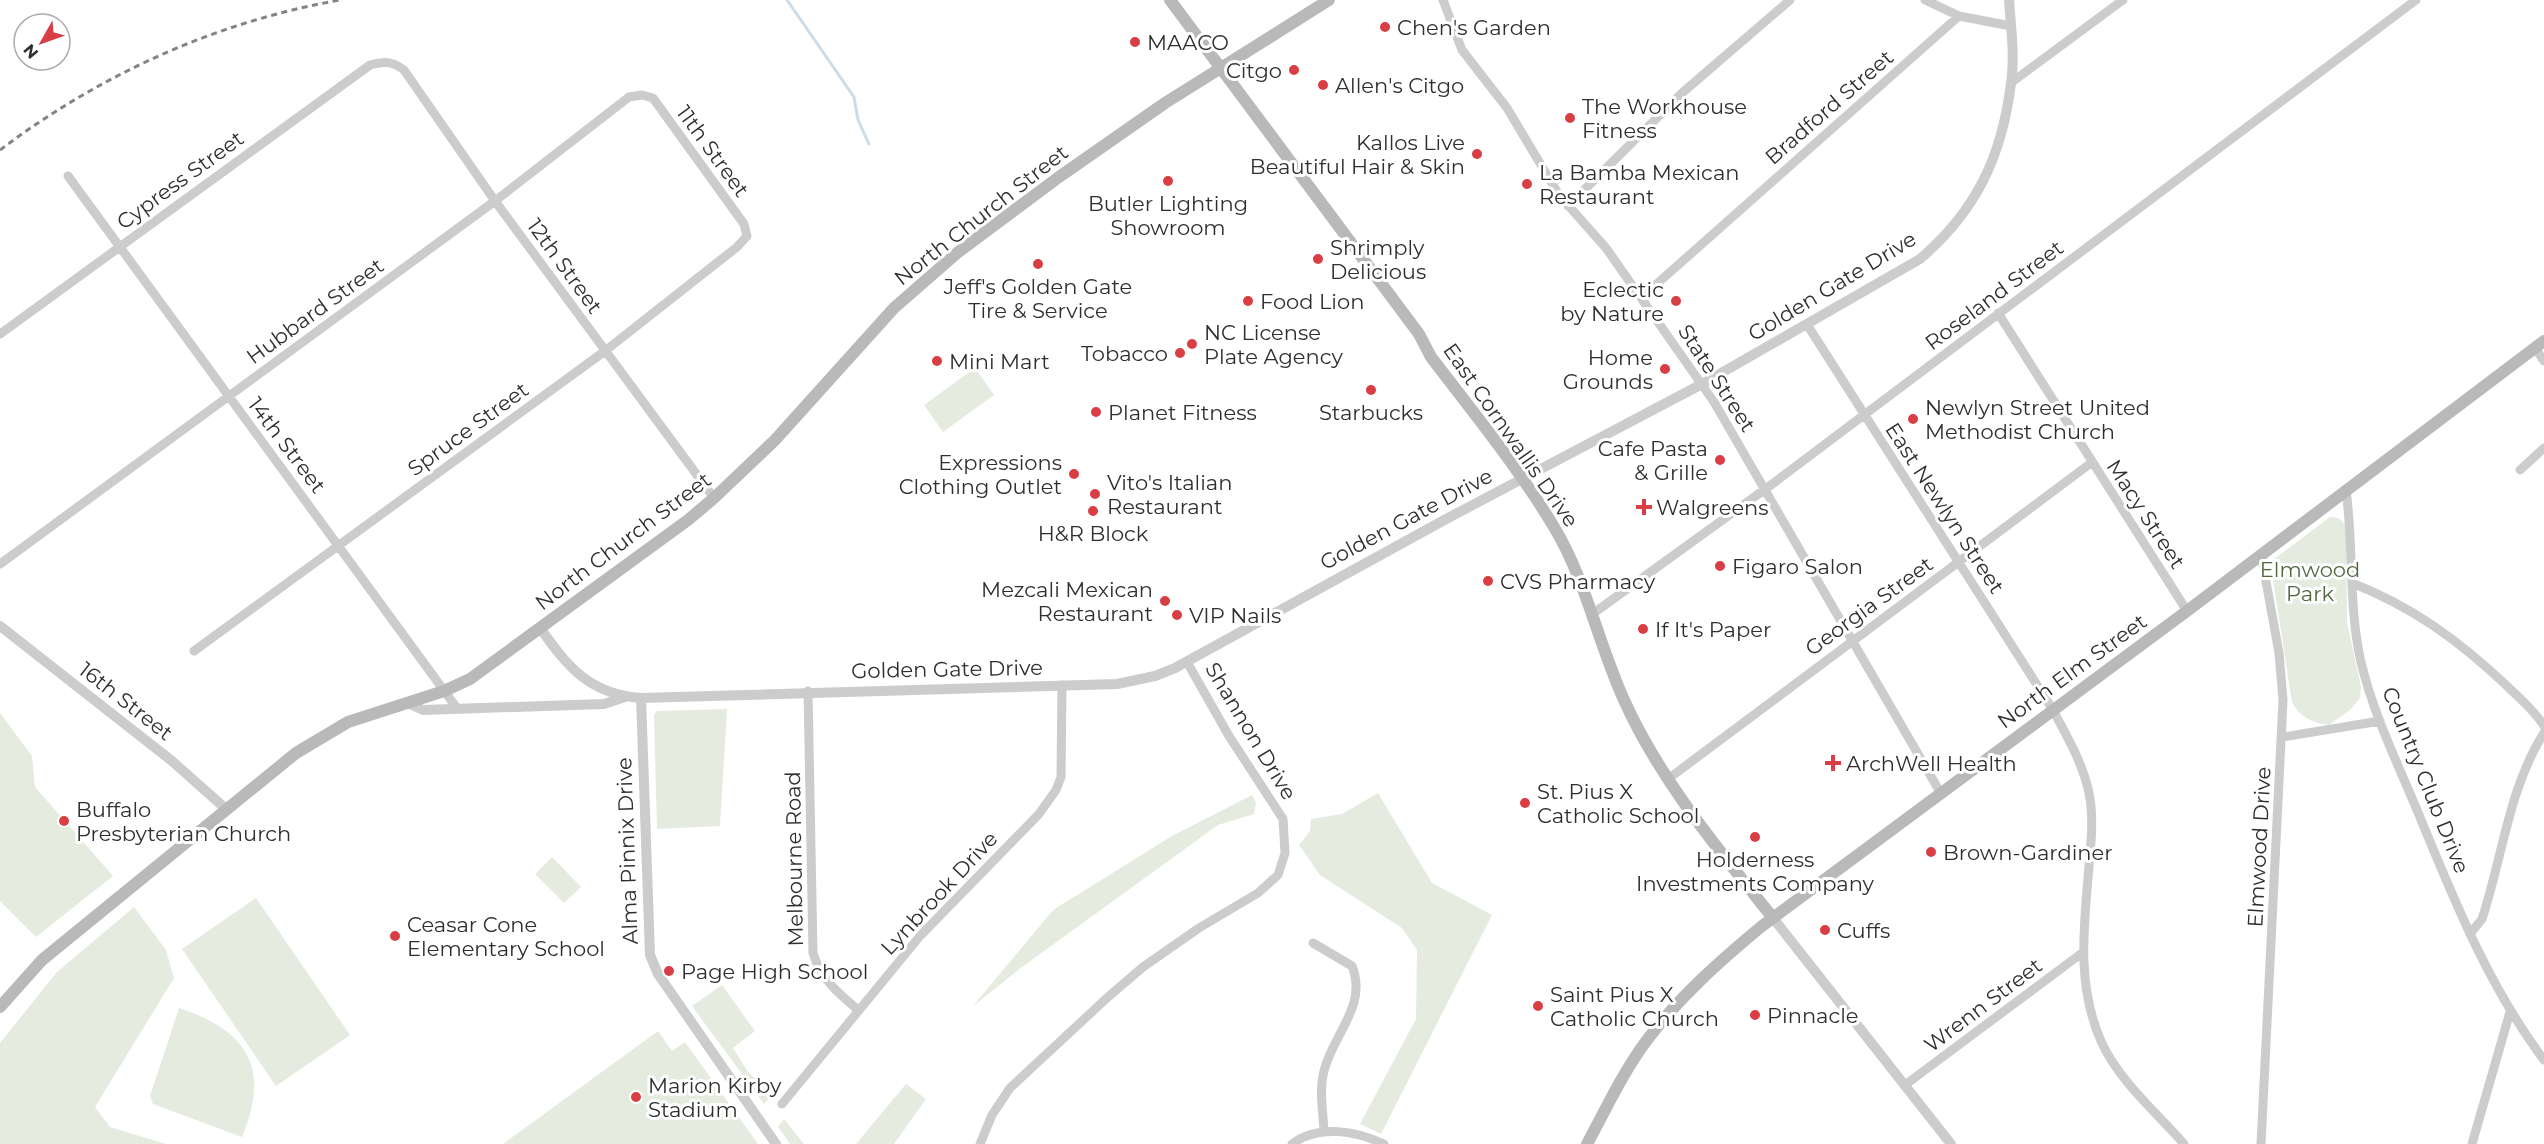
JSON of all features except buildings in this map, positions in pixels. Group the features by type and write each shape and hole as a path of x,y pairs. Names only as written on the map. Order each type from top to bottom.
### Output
{"main road":[{"name":"East Cornwallis Drive","path":"1170,0 1419,334 1431,357 1522,479 1571,559 1623,699 1668,779 1707,834 1773,918"},
{"name":"North Church Street","path":"0,1007 42,960 296,753 340,726 444,691 470,679 714,498 775,440 894,308 957,253 1059,177 1220,67 1329,0"},
{"name":"North Elm Street","path":"1587,1144 1626,1071 1647,1039 1717,964 1773,918 1940,792 2187,611 2540,345"}],"street":[{"name":"State Street","path":"1443,0 1462,50 1507,108 1568,206 1594,234 1642,297 1702,384 1940,792"},
{"path":"1568,206 1682,93 1790,0"},
{"path":"1926,0 1959,16 2010,26"},
{"name":"Golden Gate Drive","path":"540,628 564,660 581,677 614,694 625,697 1062,685 1135,681 1155,676 1187,662 1522,479 1702,384 1808,326 1920,259 1945,238 1967,211 1991,164 2002,131 2012,82 2009,0"},
{"path":"2012,82 2123,0"},
{"name":"Roseland Street","path":"1591,615 1765,490 2416,0"},
{"name":"Bradford Street","path":"1642,297 1959,16"},
{"name":"12th Street","path":"384,61 393,62 404,70 495,201 714,498"},
{"name":"Cypress Street","path":"0,334 370,65 384,61"},
{"name":"Hubbard Street","path":"0,564 495,201 629,97 642,95 653,98"},
{"name":"11th Street","path":"653,98 744,224"},
{"name":"14th Street","path":"68,176 456,707"},
{"name":"Spruce Street","path":"194,651 605,351 737,247 747,236 744,224"},
{"name":"Macy Street","path":"1998,313 2187,611"},
{"name":"East Newlyn Street","path":"1808,326 2053,710 2076,755 2089,794 2092,837 2082,953 2090,1010 2102,1044 2122,1073 2184,1144"},
{"path":"2540,345 2544,361"},
{"path":"2520,470 2544,448"},
{"name":"Georgia Street","path":"1668,779 2091,462"},
{"name":"Country Club Drive","path":"2346,490 2351,528 2354,618 2361,662 2380,721 2470,934 2510,1012 2544,1060"},
{"name":"Elmwood Drive","path":"2261,554 2279,653 2283,700 2283,737 2261,1144"},
{"path":"2352,583 2392,599 2432,622 2481,661 2537,715 2544,726"},
{"name":"16th Street","path":"0,626 171,761 226,809"},
{"name":"Shannon Drive","path":"980,1144 992,1115 1010,1088 1115,991 1184,938 1258,893 1278,875 1285,854 1283,819 1229,736 1187,662"},
{"name":"Lynbrook Drive","path":"782,1104 920,936 1039,814 1056,790 1061,777 1062,685"},
{"name":"Melbourne Road","path":"808,691 813,953 825,980 857,1010"},
{"name":"Golden Gate Drive","path":"408,703 423,710 456,707 604,704 625,697"},
{"name":"Alma Pinnix Drive","path":"641,698 650,955 658,974 776,1144"},
{"path":"2283,737 2380,721"},
{"path":"2470,934 2482,919 2516,798 2532,751 2544,733"},
{"path":"1773,918 1951,1144"},
{"path":"1313,943 1352,966 1357,987 1347,1022 1324,1070 1322,1085 1324,1131"},
{"name":"Wrenn Street","path":"1905,1085 2082,953"},
{"path":"2472,1144 2510,1012"},
{"path":"1292,1144 1324,1131 1355,1134 1384,1144"}],"green space":[{"path":"975,368 994,395 943,432 924,405"},
{"name":"Elmwood Park","path":"2330,517 2340,520 2346,528 2347,622 2361,687 2360,698 2350,710 2329,725 2307,718 2298,712 2292,702 2271,567 2273,560"},
{"path":"727,709 720,826 657,829 654,715 657,711"},
{"path":"0,713 32,756 35,787 113,876 36,937 0,901"},
{"path":"1378,793 1432,883 1492,915 1381,1134 1360,1124 1416,1019 1417,950 1402,928 1320,875 1299,845 1310,831 1311,819 1342,814"},
{"path":"1252,795 1256,803 1254,814 1218,825 1022,967 973,1006 1053,910 1172,836"},
{"path":"552,857 581,887 564,903 535,874"},
{"path":"256,898 350,1035 276,1086 182,949"},
{"path":"134,907 166,950 174,978 95,1107 110,1127 166,1144 0,1144 0,1043 57,972"},
{"path":"722,985 755,1031 733,1048 748,1072 772,1095 764,1104 692,1006"},
{"path":"179,1008 203,1017 222,1028 237,1041 247,1055 253,1072 254,1091 242,1137 153,1104 150,1096"},
{"name":"Marion Kirby Stadium","path":"658,1031 672,1051 685,1042 758,1144 503,1144"},
{"path":"906,1084 926,1099 894,1144 856,1144"},
{"path":"784,1119 804,1144 790,1144 778,1127"}],"waterway":[{"path":"787,0 854,97 858,120 869,144"}],"railway":[{"path":"0,150 78,98 161,55 249,22 340,0"}],"place":[{"name":"Chen's Garden","path":"1385,27"},
{"name":"MAACO","path":"1135,42"},
{"name":"Citgo","path":"1294,70"},
{"name":"Allen's Citgo","path":"1323,85"},
{"name":"The Workhouse Fitness","path":"1570,118"},
{"name":"Kallos Live Beautiful Hair & Skin","path":"1477,154"},
{"name":"Butler Lighting Showroom","path":"1168,181"},
{"name":"La Bamba Mexican Restaurant","path":"1527,184"},
{"name":"Shrimply Delicious","path":"1318,259"},
{"name":"Jeff's Golden Gate Tire & Service","path":"1038,264"},
{"name":"Food Lion","path":"1248,301"},
{"name":"Eclectic by Nature","path":"1676,301"},
{"name":"NC License Plate Agency","path":"1192,344"},
{"name":"Tobacco","path":"1180,353"},
{"name":"Mini Mart","path":"937,361"},
{"name":"Home Grounds","path":"1665,369"},
{"name":"Starbucks","path":"1371,390"},
{"name":"Planet Fitness","path":"1096,412"},
{"name":"Newlyn Street United Methodist Church","path":"1913,419"},
{"name":"Cafe Pasta & Grille","path":"1720,460"},
{"name":"Expressions Clothing Outlet","path":"1074,474"},
{"name":"Vito's Italian Restaurant","path":"1095,494"},
{"name":"Walgreens","path":"1644,507"},
{"name":"H&R Block","path":"1093,511"},
{"name":"Figaro Salon","path":"1720,566"},
{"name":"CVS Pharmacy","path":"1488,581"},
{"name":"Mezcali Mexican Restaurant","path":"1165,601"},
{"name":"VIP Nails","path":"1177,615"},
{"name":"If It's Paper","path":"1643,629"},
{"name":"ArchWell Health","path":"1833,763"},
{"name":"St. Pius X Catholic School","path":"1525,803"},
{"name":"Buffalo Presbyterian Church","path":"64,821"},
{"name":"Holderness Investments Company","path":"1755,837"},
{"name":"Brown-Gardiner","path":"1931,852"},
{"name":"Cuffs","path":"1825,930"},
{"name":"Ceasar Cone Elementary School","path":"395,936"},
{"name":"Page High School","path":"669,971"},
{"name":"Saint Pius X Catholic Church","path":"1538,1006"},
{"name":"Pinnacle","path":"1755,1015"},
{"name":"Marion Kirby Stadium","path":"636,1097"}]}
